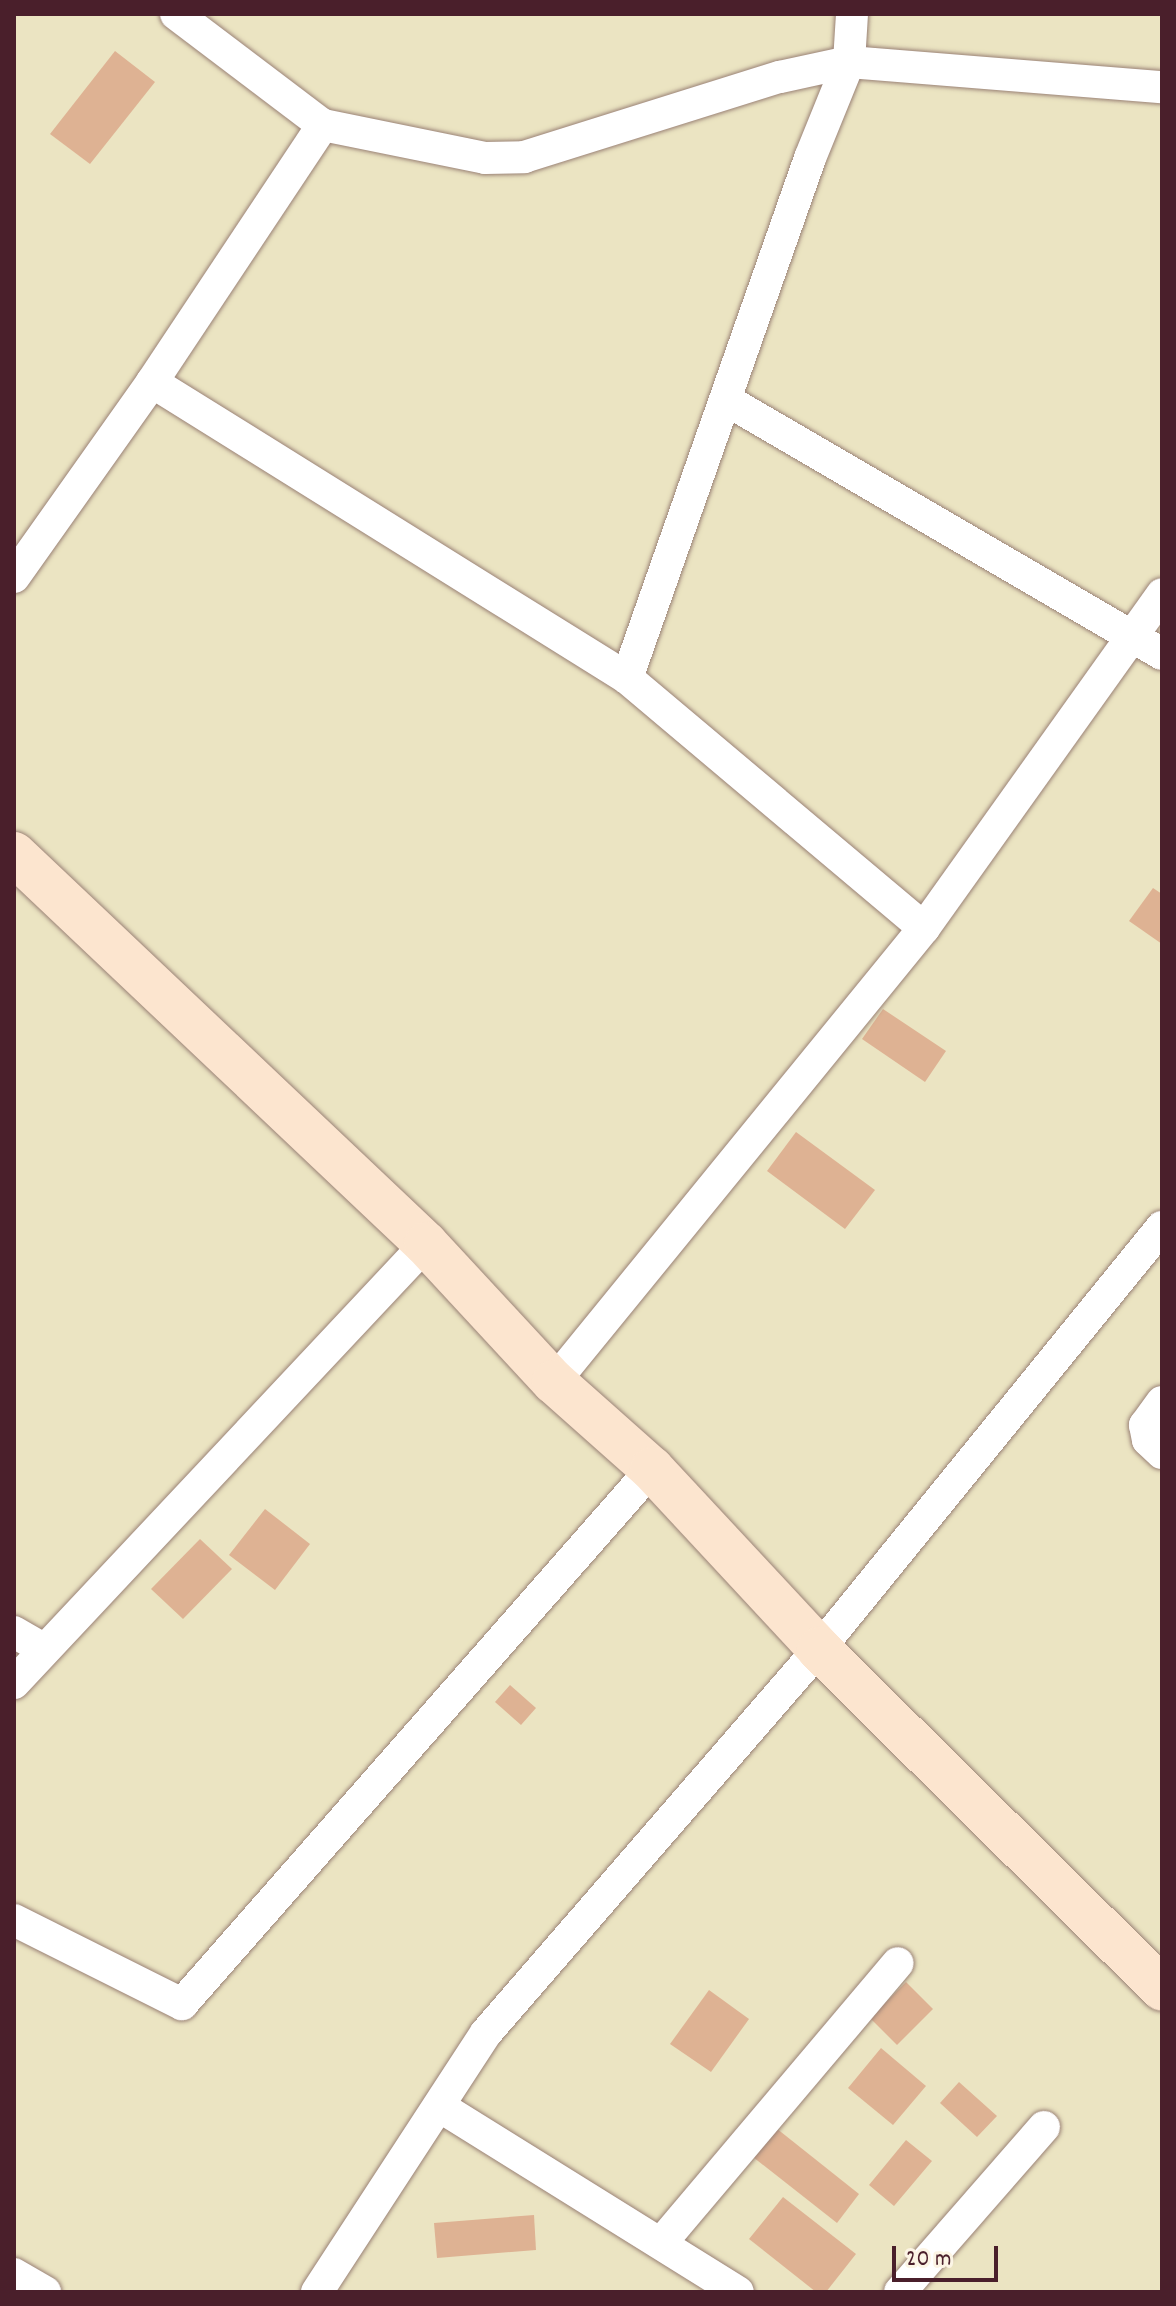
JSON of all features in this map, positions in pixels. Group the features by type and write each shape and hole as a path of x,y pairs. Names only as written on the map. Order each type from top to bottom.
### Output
{"street":[{"path":"627,678 728,401 810,158 849,62 852,14"},
{"path":"181,15 323,125 485,158 524,157 780,77 849,62 1162,87"},
{"path":"14,577 152,382 323,125"},
{"path":"152,382 627,678 924,928"},
{"path":"728,401 1134,634 1162,654"},
{"path":"554,1382 924,928 1162,594"},
{"path":"14,854 426,1244 554,1382 652,1469 819,1649 1162,1989"},
{"path":"317,2292 486,2033 819,1649 1160,1232"},
{"path":"14,1683 42,1648 426,1244"},
{"path":"1162,1402 1145,1425 1148,1440 1162,1453"},
{"path":"14,1920 182,2004 652,1469"},
{"path":"14,1632 42,1648"},
{"path":"662,2242 898,1963"},
{"path":"439,2106 738,2292"},
{"path":"900,2292 1044,2127"},
{"path":"14,2274 45,2292"}],"building":[{"path":"115,51 155,82 90,164 50,134"},
{"path":"1153,888 1162,894 1162,944 1129,921"},
{"path":"883,1009 946,1051 925,1082 862,1039"},
{"path":"796,1132 875,1190 845,1229 767,1171"},
{"path":"265,1509 310,1544 275,1590 229,1555"},
{"path":"200,1539 232,1569 183,1619 151,1589"},
{"path":"510,1685 536,1708 521,1725 495,1702"},
{"path":"906,1982 933,2009 897,2045 870,2018"},
{"path":"709,1990 749,2019 711,2072 670,2044"},
{"path":"881,2048 926,2086 893,2125 848,2088"},
{"path":"959,2082 997,2116 977,2137 940,2103"},
{"path":"776,2128 859,2194 837,2223 753,2157"},
{"path":"906,2140 932,2161 894,2206 869,2185"},
{"path":"783,2197 856,2254 826,2292 816,2292 749,2239"},
{"path":"534,2215 536,2250 437,2258 434,2223"}]}
